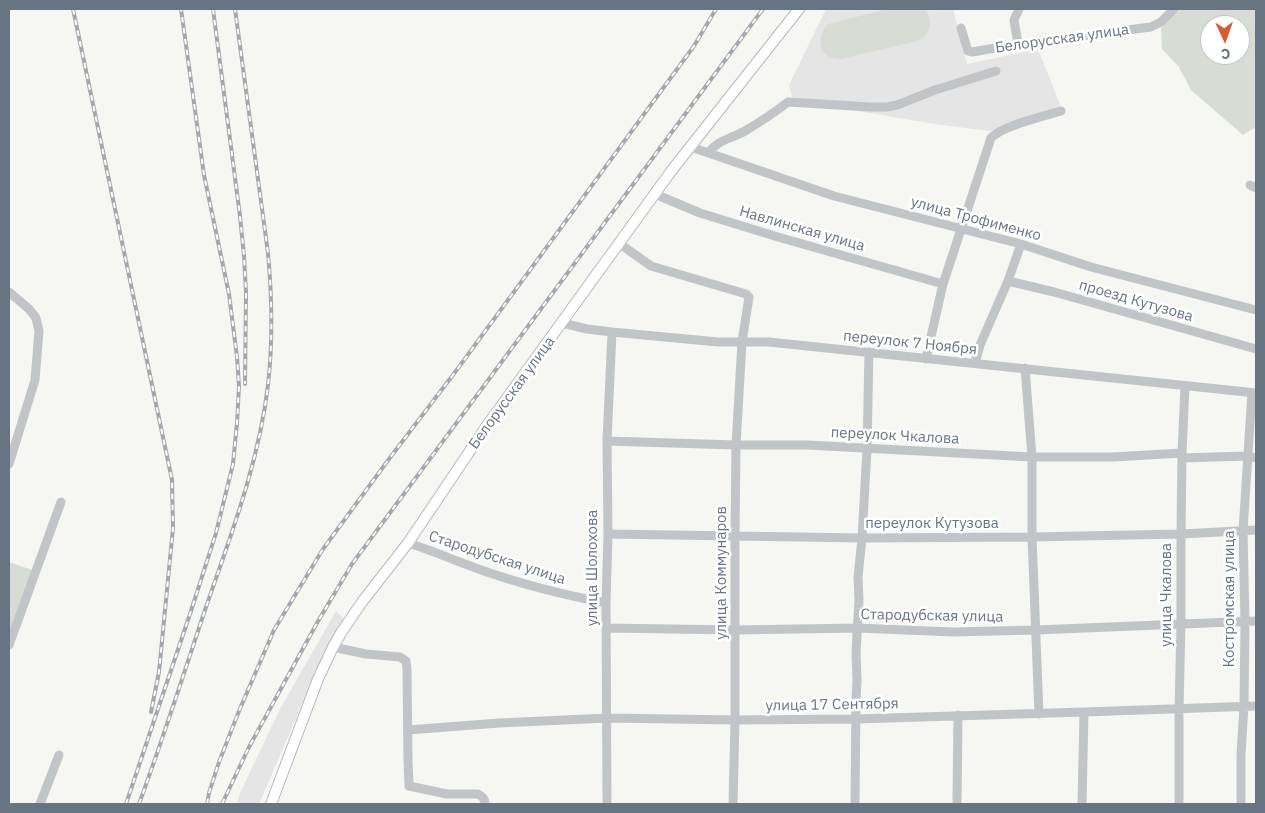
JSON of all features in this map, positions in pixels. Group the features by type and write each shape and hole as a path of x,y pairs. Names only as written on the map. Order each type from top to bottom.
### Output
{"main road":[{"name":"Белорусская улица","path":"271,804 318,679 333,647 362,602 408,543 488,424 672,170 799,9"}],"street":[{"path":"1018,44 1014,20 1019,9"},
{"name":"Белорусская улица","path":"961,28 969,52 1151,27 1161,22 1174,9"},
{"path":"708,153 714,144 744,132 788,102 887,107 996,71"},
{"path":"926,359 943,284 992,136 1016,124 1061,111"},
{"name":"улица Трофименко","path":"691,147 834,196 1021,244 1091,268 1256,310"},
{"name":"Навлинская улица","path":"655,194 700,212 778,237 943,284"},
{"name":"улица Коммунаров","path":"620,244 652,266 748,295 750,300 742,342 736,445 733,804"},
{"path":"975,363 980,344 1008,281 1021,244"},
{"name":"проезд Кутузова","path":"1008,281 1054,292 1256,349"},
{"path":"9,292 29,309 36,318 39,331 35,380 9,464"},
{"name":"переулок 7 Ноября","path":"562,323 612,332 718,342 769,342 1254,393"},
{"name":"улица Шолохова","path":"608,804 606,441 612,332"},
{"path":"855,804 858,577 867,449 869,352"},
{"path":"1026,368 1032,457 1032,537 1039,714"},
{"name":"улица Чкалова","path":"1179,804 1178,709 1181,625 1182,455 1185,386"},
{"name":"Костромская улица","path":"1240,804 1245,622 1243,531 1252,457 1254,393"},
{"name":"переулок Чкалова","path":"606,441 807,445 1032,457 1182,455 1252,457"},
{"path":"9,645 61,502"},
{"name":"переулок Кутузова","path":"608,534 862,538 1032,537 1181,534 1256,530"},
{"name":"Стародубская улица","path":"408,543 532,587 606,604"},
{"name":"Стародубская улица","path":"607,628 735,630 858,628 953,632 1256,622"},
{"path":"333,647 366,654 400,657 406,661 409,786 447,794 478,794 486,804"},
{"name":"улица 17 Сентября","path":"408,730 499,723 608,718 856,719 1256,706"},
{"path":"1082,804 1084,712"},
{"path":"957,804 958,715"},
{"path":"40,804 59,755"}],"shaded area":[{"path":"826,9 953,9 967,64 1038,49 1061,107 990,131 935,124 793,100 789,85"},
{"path":"888,9 925,9 930,18 930,27 925,35 917,41 841,59 828,56 824,52 821,47 821,36 828,24"},
{"path":"1180,9 1256,9 1256,127 1243,135 1191,90 1179,67 1162,49 1161,28"},
{"path":"9,562 32,570 9,637"},
{"path":"336,611 345,620 305,697 259,804 237,804 240,793 280,709"}],"railway":[{"path":"73,9 172,480 173,528 159,672 151,712"},
{"path":"126,804 216,533 233,464 237,423 239,386 229,294 204,175 181,9"},
{"path":"213,9 244,256 246,293 245,384"},
{"path":"139,804 243,498 258,442 268,385 271,352 268,253 235,9"},
{"path":"207,804 219,762 274,630 323,549 694,46 716,9"},
{"path":"222,804 249,747 317,623 352,564 763,9"}]}
